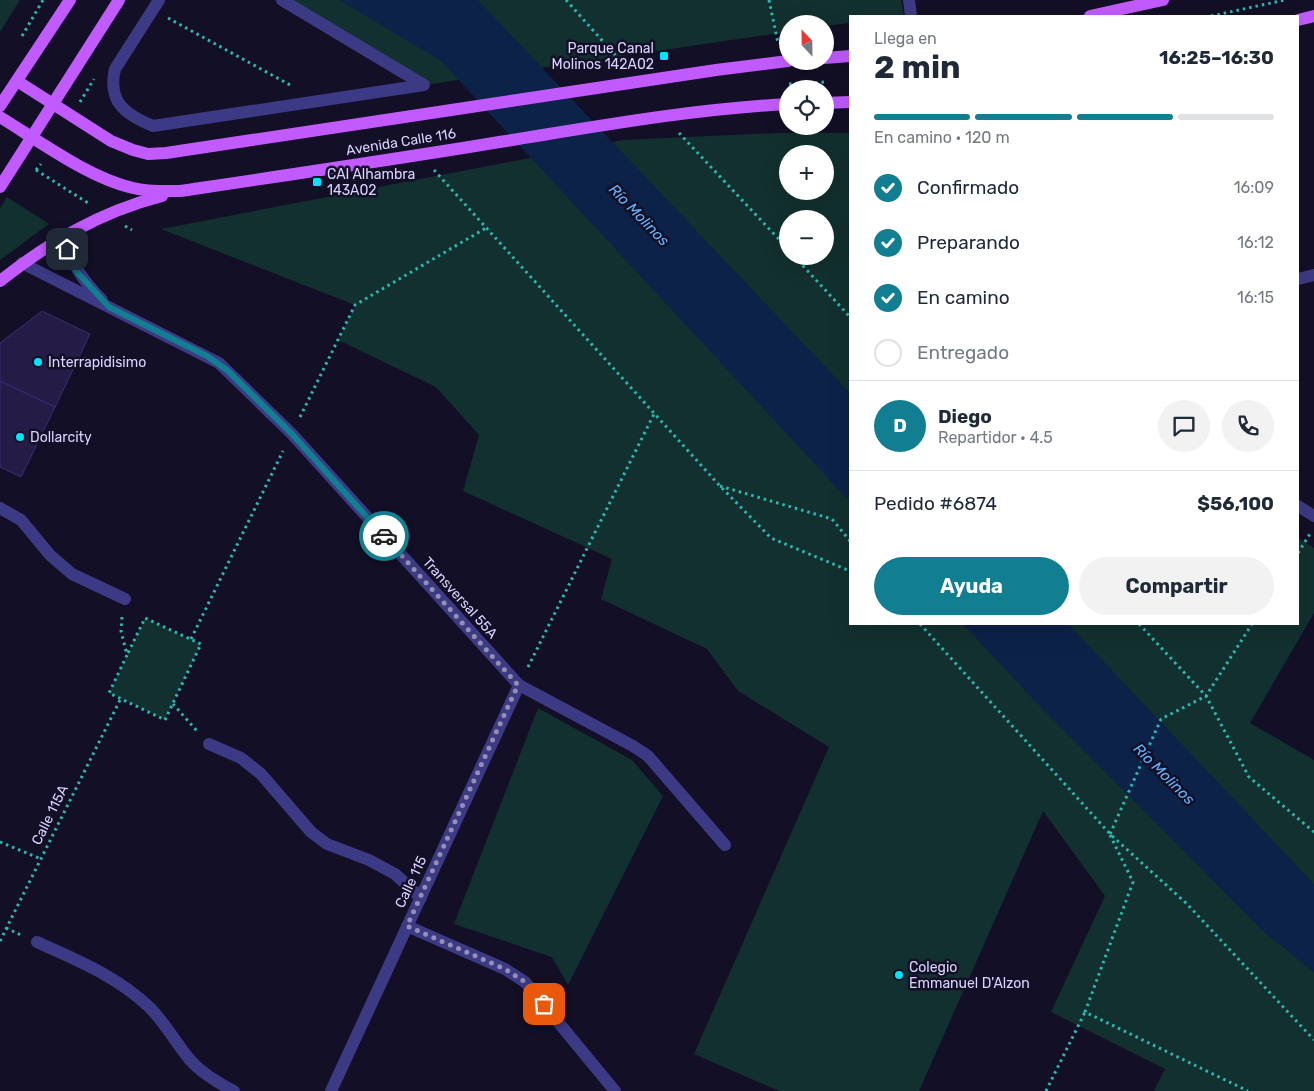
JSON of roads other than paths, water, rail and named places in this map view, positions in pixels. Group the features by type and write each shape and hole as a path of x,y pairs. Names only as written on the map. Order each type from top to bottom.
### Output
{"main road":[{"path":"0,106 70,0"},
{"path":"0,187 119,0"},
{"path":"1095,15 1163,0"},
{"path":"1299,20 1314,16"},
{"path":"834,57 849,56"},
{"name":"Avenida Calle 116","path":"17,81 111,141 148,154 166,153 779,62"},
{"path":"834,103 849,102"},
{"name":"Avenida Calle 116","path":"0,117 90,171 111,181 134,188 154,191 180,191 420,155 607,124 734,107 779,104"},
{"path":"0,281 22,263 64,236 106,214 148,199 180,191"}],"street":[{"path":"156,4 115,69 112,82 116,98 122,109 135,118 153,126 424,84 282,0"},
{"path":"908,0 911,15"},
{"name":"Transversal 55A","path":"64,236 67,249 77,272 109,307"},
{"name":"Transversal 55A","path":"22,263 219,363 292,434 518,685 633,746 648,756 725,846"},
{"path":"1299,279 1314,275"},
{"path":"1299,507 1314,516"},
{"path":"0,508 21,520 50,555 72,574 125,599"},
{"name":"Calle 115","path":"331,1091 518,685"},
{"path":"209,744 241,758 261,774 311,832 326,844 369,860 395,874 421,898"},
{"path":"407,926 505,969 525,982 615,1091"},
{"path":"37,942 96,969 125,988 149,1007 192,1062 215,1082 234,1091"}],"water":[{"name":"Río Molinos","path":"339,0 479,1 849,392 849,501 441,61"},
{"name":"Río Molinos","path":"964,625 1069,625 1314,884 1314,972 1263,931 1031,697"}],"place":[{"name":"Parque Canal Molinos 142A02","path":"664,56"},
{"name":"CAI Alhambra 143A02","path":"317,182"},
{"name":"Interrapidisimo","path":"38,362"},
{"name":"Dollarcity","path":"20,437"},
{"name":"Colegio Emmanuel D'Alzon","path":"899,975"}]}
